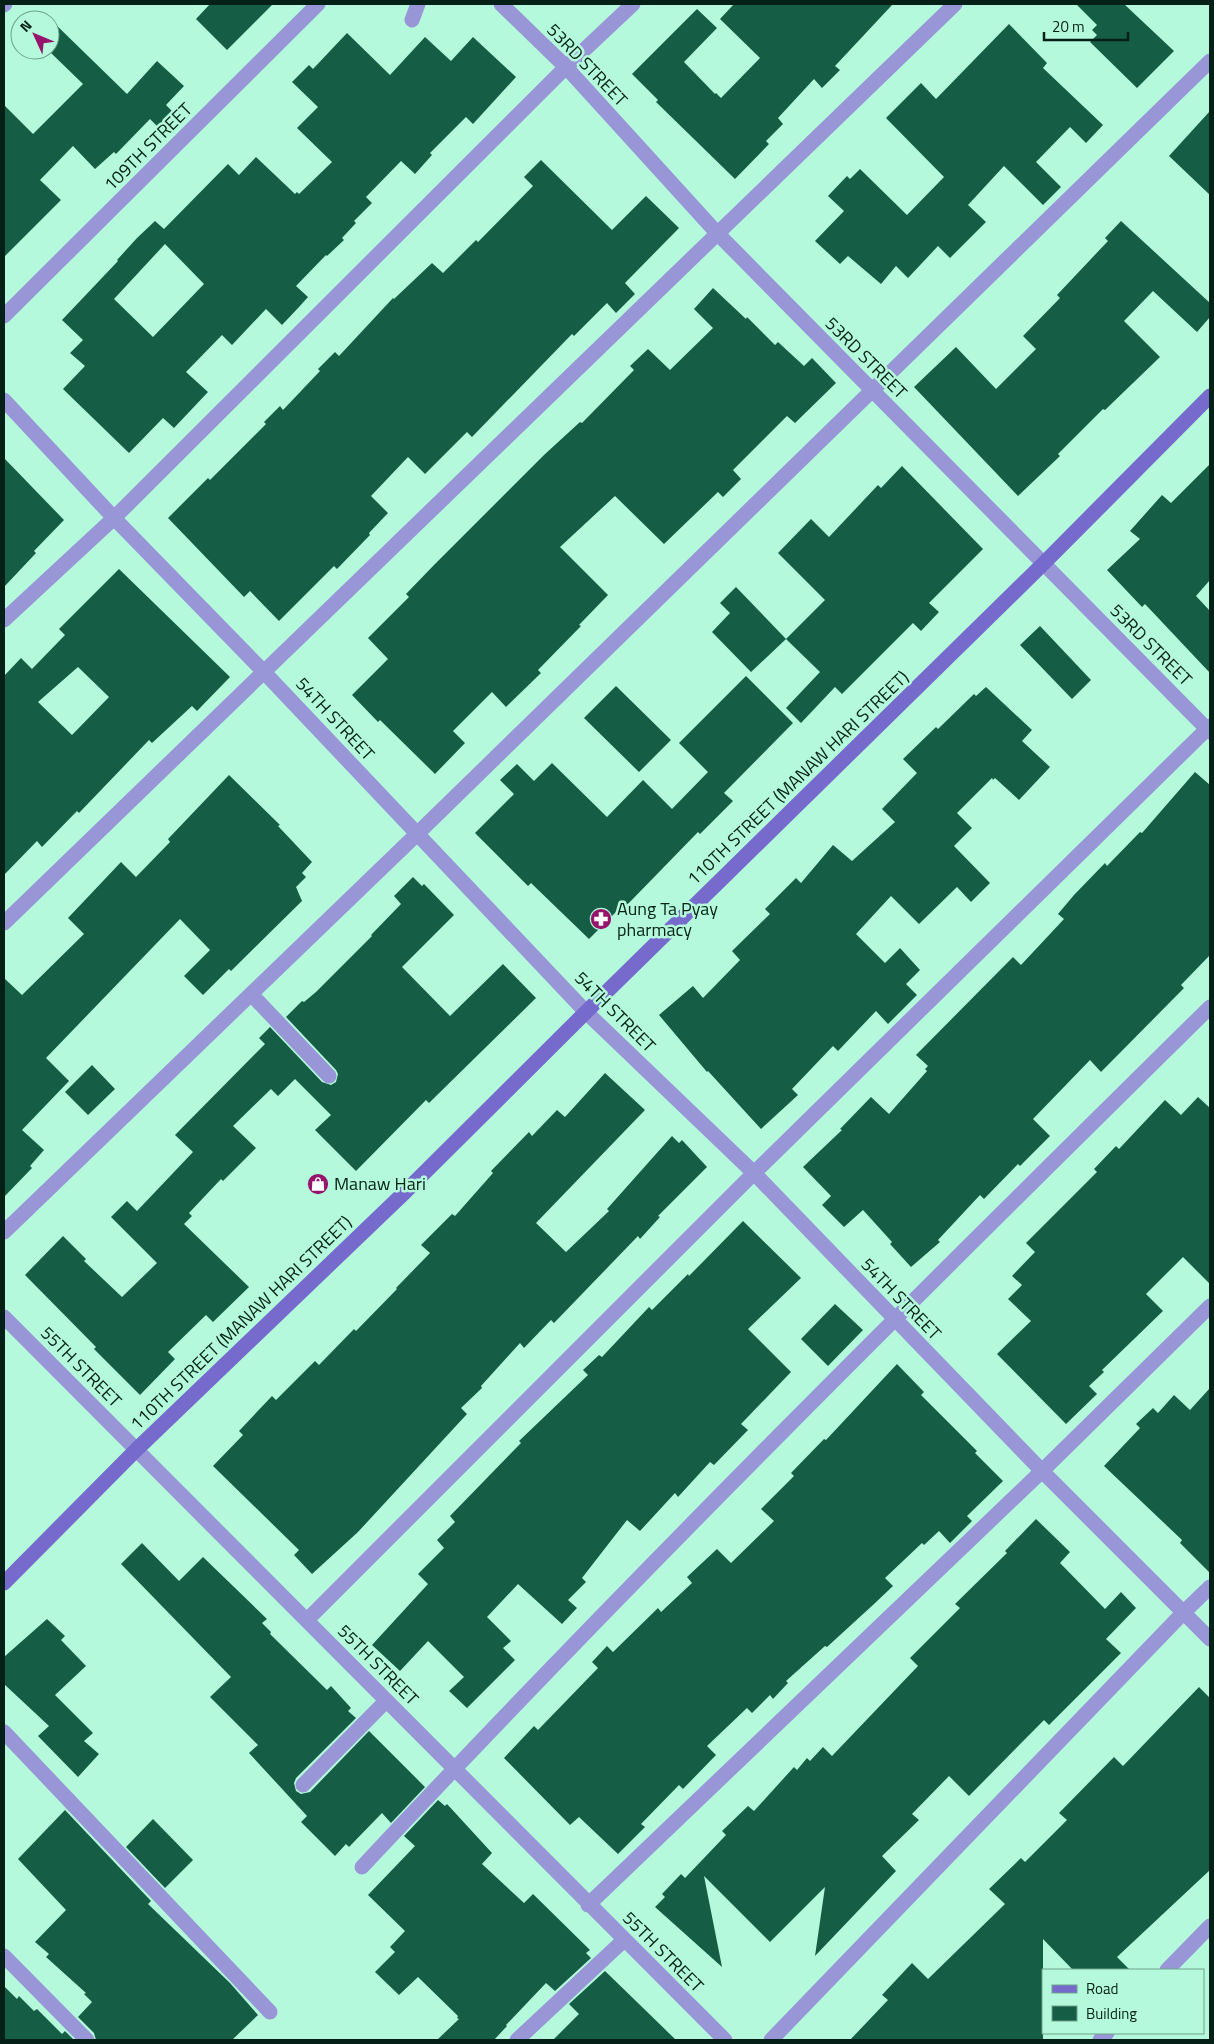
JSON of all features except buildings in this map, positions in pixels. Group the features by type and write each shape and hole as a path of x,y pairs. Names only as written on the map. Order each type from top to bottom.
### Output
{"main road":[{"name":"110TH STREET (MANAW HARI STREET)","path":"4,1582 78,1506 404,1193 1044,563 1210,396"}],"street":[{"name":"109TH STREET","path":"4,316 318,4"},
{"path":"412,20 418,4"},
{"name":"53RD STREET","path":"502,4 566,67 717,233 1209,729"},
{"path":"4,620 114,518 566,67 632,4"},
{"path":"4,923 955,4"},
{"path":"4,1232 417,834 1210,61"},
{"name":"54TH STREET","path":"4,400 114,518 263,671 586,1012 754,1173 1042,1471 1210,1639"},
{"path":"307,1620 754,1173 1209,729"},
{"path":"251,994 328,1076"},
{"path":"362,1867 455,1768 894,1319 1210,1007"},
{"path":"588,1904 1042,1471 1210,1306"},
{"name":"55TH STREET","path":"4,1317 725,2040"},
{"path":"772,2040 1210,1587"},
{"path":"303,1785 386,1701"},
{"path":"4,1732 270,2012"},
{"path":"1169,1969 1210,1926"},
{"path":"517,2040 624,1940"},
{"path":"4,1956 87,2040"}],"place":[{"name":"Aung Ta Pyay pharmacy","path":"601,919"},
{"name":"Manaw Hari","path":"318,1184"}]}
